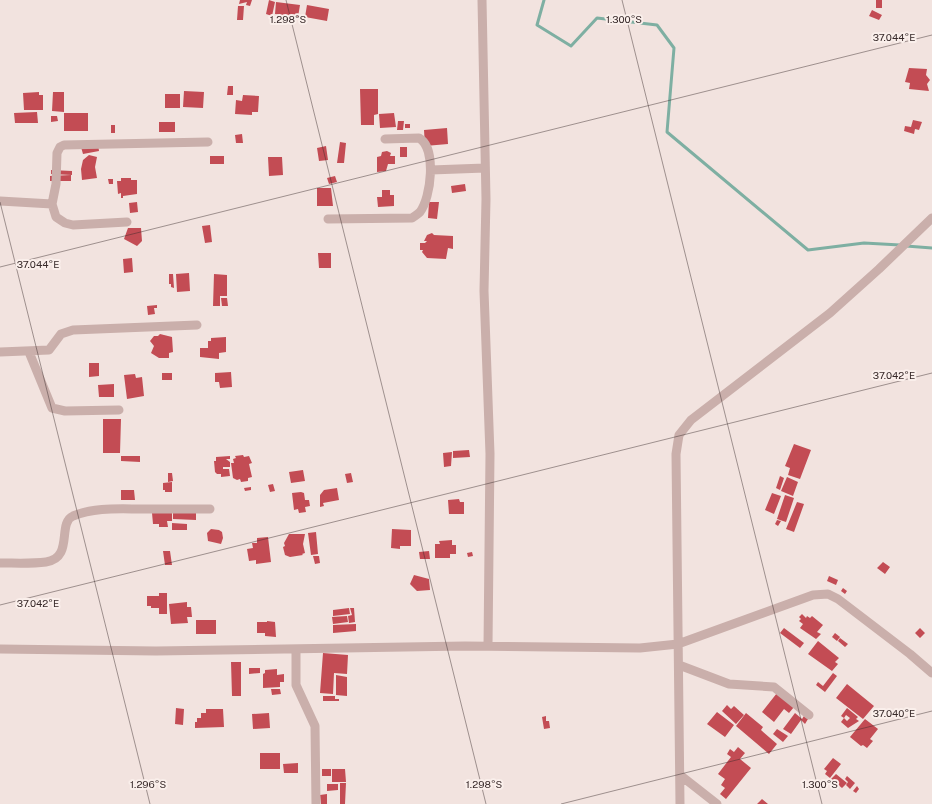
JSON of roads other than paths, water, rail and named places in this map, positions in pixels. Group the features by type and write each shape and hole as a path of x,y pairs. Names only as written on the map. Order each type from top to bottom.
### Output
{"street":[{"path":"482,0 485,168 484,291 490,454 488,646"},
{"path":"328,219 412,218 420,211 425,200 431,170 427,146 423,140 419,138 385,139"},
{"path":"128,222 73,225 65,223 56,217 52,204 56,184 57,152 60,147 64,144 208,142"},
{"path":"431,170 485,168"},
{"path":"0,201 52,204"},
{"path":"680,804 676,454 678,435 695,416 830,312 879,269 932,218"},
{"path":"0,352 49,350 61,334 73,330 197,325"},
{"path":"29,352 52,408 65,412 119,410"},
{"path":"0,563 47,562 54,559 64,548 67,524 71,517 82,513 103,509 210,508"},
{"path":"0,649 156,651 488,646 640,648 678,644 814,595 828,594 855,610 932,673"},
{"path":"296,650 296,685 315,726 316,804"},
{"path":"679,665 729,684 774,687 809,715"},
{"path":"680,775 717,804"}],"waterway":[{"path":"544,0 537,25 571,46 597,18 657,25 674,48 667,132 808,250 864,243 900,245"},
{"path":"906,246 932,248"}]}
